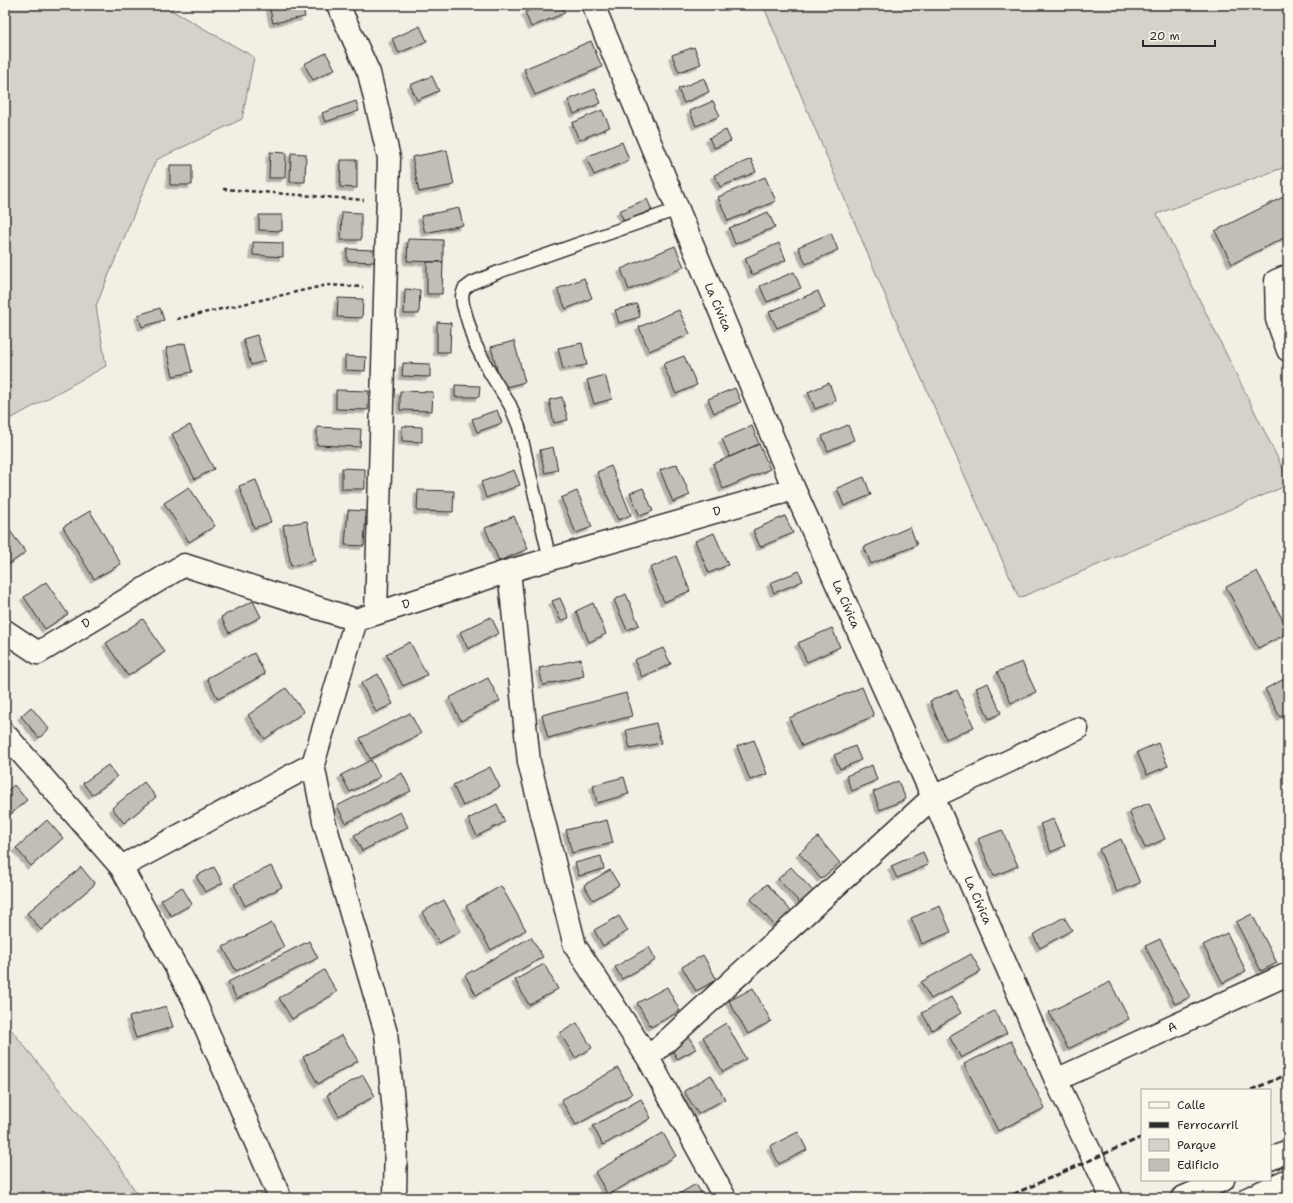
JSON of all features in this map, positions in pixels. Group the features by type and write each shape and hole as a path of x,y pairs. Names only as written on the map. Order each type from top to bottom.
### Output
{"main road":[{"path":"338,5 369,73 389,158 386,288 366,617 313,764 324,821 386,1033 396,1131 395,1198"},
{"name":"La Cívica","path":"593,5 794,489 933,796 1056,1080 1112,1198"},
{"path":"1282,278 1277,319 1288,350"},
{"name":"D","path":"5,631 38,652 184,565 366,617 509,571 794,489"},
{"path":"509,571 529,762 575,946 648,1058 725,1198"},
{"path":"648,1058 933,796 1077,729"},
{"path":"5,734 121,867 193,998 280,1198"},
{"path":"121,867 313,764"},
{"name":"A","path":"1056,1080 1288,974"},
{"path":"1271,1159 1288,1151"},
{"path":"1249,1198 1288,1180"},
{"path":"1182,1198 1221,1181"}],"lane":[{"path":"550,560 519,427 510,405 490,373 474,342 462,305 464,289 472,283 501,271 678,209"}],"path":[{"path":"223,189 388,202"},
{"path":"177,319 327,285 386,288"}],"green space":[{"path":"5,5 174,5 171,10 254,57 242,119 156,160 96,306 106,366 12,418 5,415"},
{"path":"763,5 1288,5 1288,166 1157,214 1288,479 1288,485 1019,598 893,314"},
{"path":"5,1022 119,1164 139,1198 5,1198"}],"building":[{"path":"269,5 302,5 305,17 273,23"},
{"path":"543,5 561,5 565,13 531,27 525,12"},
{"path":"420,26 427,41 399,53 392,39"},
{"path":"591,41 602,67 535,95 524,69"},
{"path":"694,47 701,64 679,72 672,55"},
{"path":"326,53 335,69 313,80 304,64"},
{"path":"432,76 439,91 417,100 410,85"},
{"path":"704,78 709,92 684,103 678,89"},
{"path":"595,89 601,103 574,114 568,100"},
{"path":"356,101 359,111 325,122 322,113"},
{"path":"713,101 720,116 696,126 690,111"},
{"path":"602,110 610,127 579,140 572,123"},
{"path":"726,130 731,141 714,148 709,138"},
{"path":"622,142 629,160 594,175 586,157"},
{"path":"447,150 454,185 419,192 412,157"},
{"path":"270,152 286,153 285,178 269,178"},
{"path":"291,153 306,154 305,182 290,182"},
{"path":"751,159 756,172 720,187 714,175"},
{"path":"341,160 357,160 357,188 340,187"},
{"path":"170,165 192,165 192,185 170,185"},
{"path":"765,177 776,201 728,221 718,197"},
{"path":"1285,196 1288,201 1288,236 1232,264 1215,231"},
{"path":"647,199 652,210 624,221 619,211"},
{"path":"459,208 463,225 425,233 421,216"},
{"path":"342,212 361,213 361,240 341,240"},
{"path":"768,212 775,227 735,244 729,228"},
{"path":"259,215 282,215 282,231 259,230"},
{"path":"831,233 838,250 806,264 798,247"},
{"path":"408,239 443,240 443,262 407,261"},
{"path":"253,242 283,243 283,257 253,255"},
{"path":"779,243 786,260 752,275 745,258"},
{"path":"675,246 684,267 629,290 621,269"},
{"path":"347,249 375,250 375,262 347,261"},
{"path":"427,262 443,262 442,294 427,294"},
{"path":"794,272 801,288 767,302 760,286"},
{"path":"584,278 592,298 566,309 557,289"},
{"path":"405,289 420,290 419,314 404,314"},
{"path":"818,291 825,308 777,328 769,312"},
{"path":"338,298 363,299 362,318 337,317"},
{"path":"637,304 640,317 619,323 615,310"},
{"path":"160,308 164,320 142,327 138,315"},
{"path":"679,310 690,334 649,351 639,327"},
{"path":"437,322 451,323 450,352 437,352"},
{"path":"257,335 265,361 251,365 243,339"},
{"path":"514,341 525,382 502,388 491,347"},
{"path":"185,343 192,372 173,376 166,348"},
{"path":"582,343 587,365 563,369 558,348"},
{"path":"345,356 366,357 365,371 345,370"},
{"path":"684,356 697,385 676,394 663,364"},
{"path":"403,363 430,364 430,377 402,376"},
{"path":"605,375 612,399 594,404 587,380"},
{"path":"829,383 836,401 815,409 808,392"},
{"path":"455,385 480,386 479,397 455,397"},
{"path":"735,388 741,402 714,413 708,399"},
{"path":"336,390 369,391 368,410 336,409"},
{"path":"400,391 433,392 432,411 400,410"},
{"path":"562,397 568,420 554,423 549,400"},
{"path":"497,410 502,423 477,432 472,419"},
{"path":"190,425 214,469 195,479 172,434"},
{"path":"848,425 854,440 828,451 822,436"},
{"path":"402,426 422,427 422,442 402,441"},
{"path":"752,426 759,444 730,457 722,439"},
{"path":"317,427 361,429 360,447 317,445"},
{"path":"759,444 770,469 723,489 713,464"},
{"path":"553,447 558,470 545,473 540,450"},
{"path":"677,464 690,495 673,502 660,470"},
{"path":"611,466 631,515 618,520 597,472"},
{"path":"342,468 365,469 365,489 342,489"},
{"path":"514,470 520,485 486,498 481,482"},
{"path":"864,477 871,495 844,506 837,488"},
{"path":"256,480 271,522 254,528 239,486"},
{"path":"189,487 215,526 189,542 164,503"},
{"path":"643,488 653,511 640,516 630,493"},
{"path":"418,490 454,491 453,512 417,511"},
{"path":"577,491 592,527 576,533 561,498"},
{"path":"348,510 366,511 364,546 345,545"},
{"path":"90,511 121,564 94,579 63,527"},
{"path":"514,516 528,549 499,561 485,528"},
{"path":"785,516 793,533 760,547 753,530"},
{"path":"307,521 315,561 291,566 283,525"},
{"path":"7,527 26,552 5,567 5,528"},
{"path":"910,527 917,545 871,564 864,547"},
{"path":"714,533 728,565 709,573 695,541"},
{"path":"676,556 690,591 664,602 650,568"},
{"path":"799,571 803,581 774,593 770,583"},
{"path":"1257,571 1288,630 1288,633 1258,648 1226,587"},
{"path":"46,582 68,614 45,629 24,597"},
{"path":"626,594 639,625 627,630 614,600"},
{"path":"560,598 569,618 561,621 552,601"},
{"path":"253,601 261,617 229,633 221,617"},
{"path":"593,603 606,634 589,642 576,611"},
{"path":"491,617 499,633 468,649 460,632"},
{"path":"143,619 165,652 128,676 106,643"},
{"path":"832,628 840,647 807,662 798,643"},
{"path":"410,642 427,675 403,686 386,654"},
{"path":"663,648 671,664 642,677 634,660"},
{"path":"254,653 265,674 218,699 207,678"},
{"path":"581,659 584,676 543,685 539,668"},
{"path":"1022,662 1036,692 1011,703 997,672"},
{"path":"378,674 393,704 376,712 361,683"},
{"path":"1288,677 1288,713 1280,717 1265,689"},
{"path":"488,678 500,701 461,721 449,698"},
{"path":"988,683 1001,713 989,719 976,688"},
{"path":"862,687 874,716 802,746 789,718"},
{"path":"286,688 304,712 265,739 248,715"},
{"path":"957,690 974,727 946,739 930,701"},
{"path":"626,693 632,716 548,738 542,715"},
{"path":"31,707 49,729 39,738 21,716"},
{"path":"410,713 421,734 370,759 360,738"},
{"path":"656,723 661,743 630,749 626,730"},
{"path":"754,740 767,774 750,780 737,746"},
{"path":"1158,743 1168,766 1147,775 1137,752"},
{"path":"855,746 861,760 840,769 834,755"},
{"path":"371,760 380,777 350,792 341,775"},
{"path":"108,765 117,777 92,795 83,783"},
{"path":"872,765 877,780 852,791 846,776"},
{"path":"490,767 500,787 463,806 453,785"},
{"path":"402,773 411,791 346,823 337,806"},
{"path":"624,777 629,794 597,803 593,785"},
{"path":"898,781 906,799 880,810 873,792"},
{"path":"144,782 156,797 124,823 112,808"},
{"path":"14,785 27,800 5,819 5,793"},
{"path":"1149,803 1165,839 1145,848 1129,811"},
{"path":"497,804 505,822 477,836 468,819"},
{"path":"400,812 408,827 362,851 354,835"},
{"path":"1053,819 1065,846 1051,852 1040,824"},
{"path":"47,820 63,838 31,866 16,848"},
{"path":"607,820 613,843 572,853 566,830"},
{"path":"1002,830 1018,866 994,876 978,839"},
{"path":"818,837 840,863 821,879 799,853"},
{"path":"1121,839 1140,883 1117,892 1099,849"},
{"path":"923,852 928,865 897,878 891,866"},
{"path":"601,856 604,869 579,876 575,863"},
{"path":"271,866 282,887 245,906 234,884"},
{"path":"81,867 95,884 41,930 27,913"},
{"path":"214,867 223,883 205,892 196,876"},
{"path":"791,867 813,891 800,903 778,879"},
{"path":"610,870 619,885 593,900 584,885"},
{"path":"767,884 792,912 775,926 751,899"},
{"path":"501,886 526,930 491,950 466,906"},
{"path":"182,887 192,904 171,916 161,900"},
{"path":"444,900 461,931 439,943 422,912"},
{"path":"940,906 951,932 922,944 911,918"},
{"path":"1252,914 1277,963 1261,971 1236,922"},
{"path":"619,916 628,931 603,946 594,930"},
{"path":"1064,917 1072,930 1040,948 1033,935"},
{"path":"272,923 284,947 236,971 223,947"},
{"path":"1227,933 1246,971 1223,983 1203,945"},
{"path":"531,937 543,957 476,995 465,975"},
{"path":"1160,939 1190,997 1175,1004 1145,946"},
{"path":"309,941 318,958 237,999 228,982"},
{"path":"649,947 656,960 622,979 615,967"},
{"path":"971,954 981,971 931,999 921,982"},
{"path":"703,955 717,980 696,991 682,967"},
{"path":"544,964 558,989 529,1005 515,980"},
{"path":"324,970 337,992 292,1019 279,998"},
{"path":"1110,982 1129,1019 1068,1049 1049,1012"},
{"path":"667,987 680,1011 651,1027 637,1003"},
{"path":"753,988 771,1021 748,1034 729,1001"},
{"path":"951,997 961,1013 932,1030 922,1013"},
{"path":"166,1006 173,1027 136,1038 129,1017"},
{"path":"994,1011 1007,1033 961,1058 949,1036"},
{"path":"577,1023 592,1048 575,1058 560,1033"},
{"path":"726,1023 746,1059 723,1072 703,1037"},
{"path":"342,1035 358,1061 318,1084 303,1057"},
{"path":"689,1037 696,1049 677,1059 671,1047"},
{"path":"1011,1041 1045,1108 998,1131 964,1064"},
{"path":"618,1068 632,1094 576,1125 561,1100"},
{"path":"363,1075 375,1096 339,1116 327,1095"},
{"path":"711,1075 725,1099 698,1114 684,1091"},
{"path":"641,1099 651,1118 603,1145 593,1126"},
{"path":"798,1132 807,1150 779,1164 770,1146"},
{"path":"663,1133 676,1156 608,1195 595,1172"},
{"path":"696,1184 704,1198 672,1198"}],"railway":[{"path":"1253,1089 1288,1074"},
{"path":"1005,1198 1141,1137"}]}
